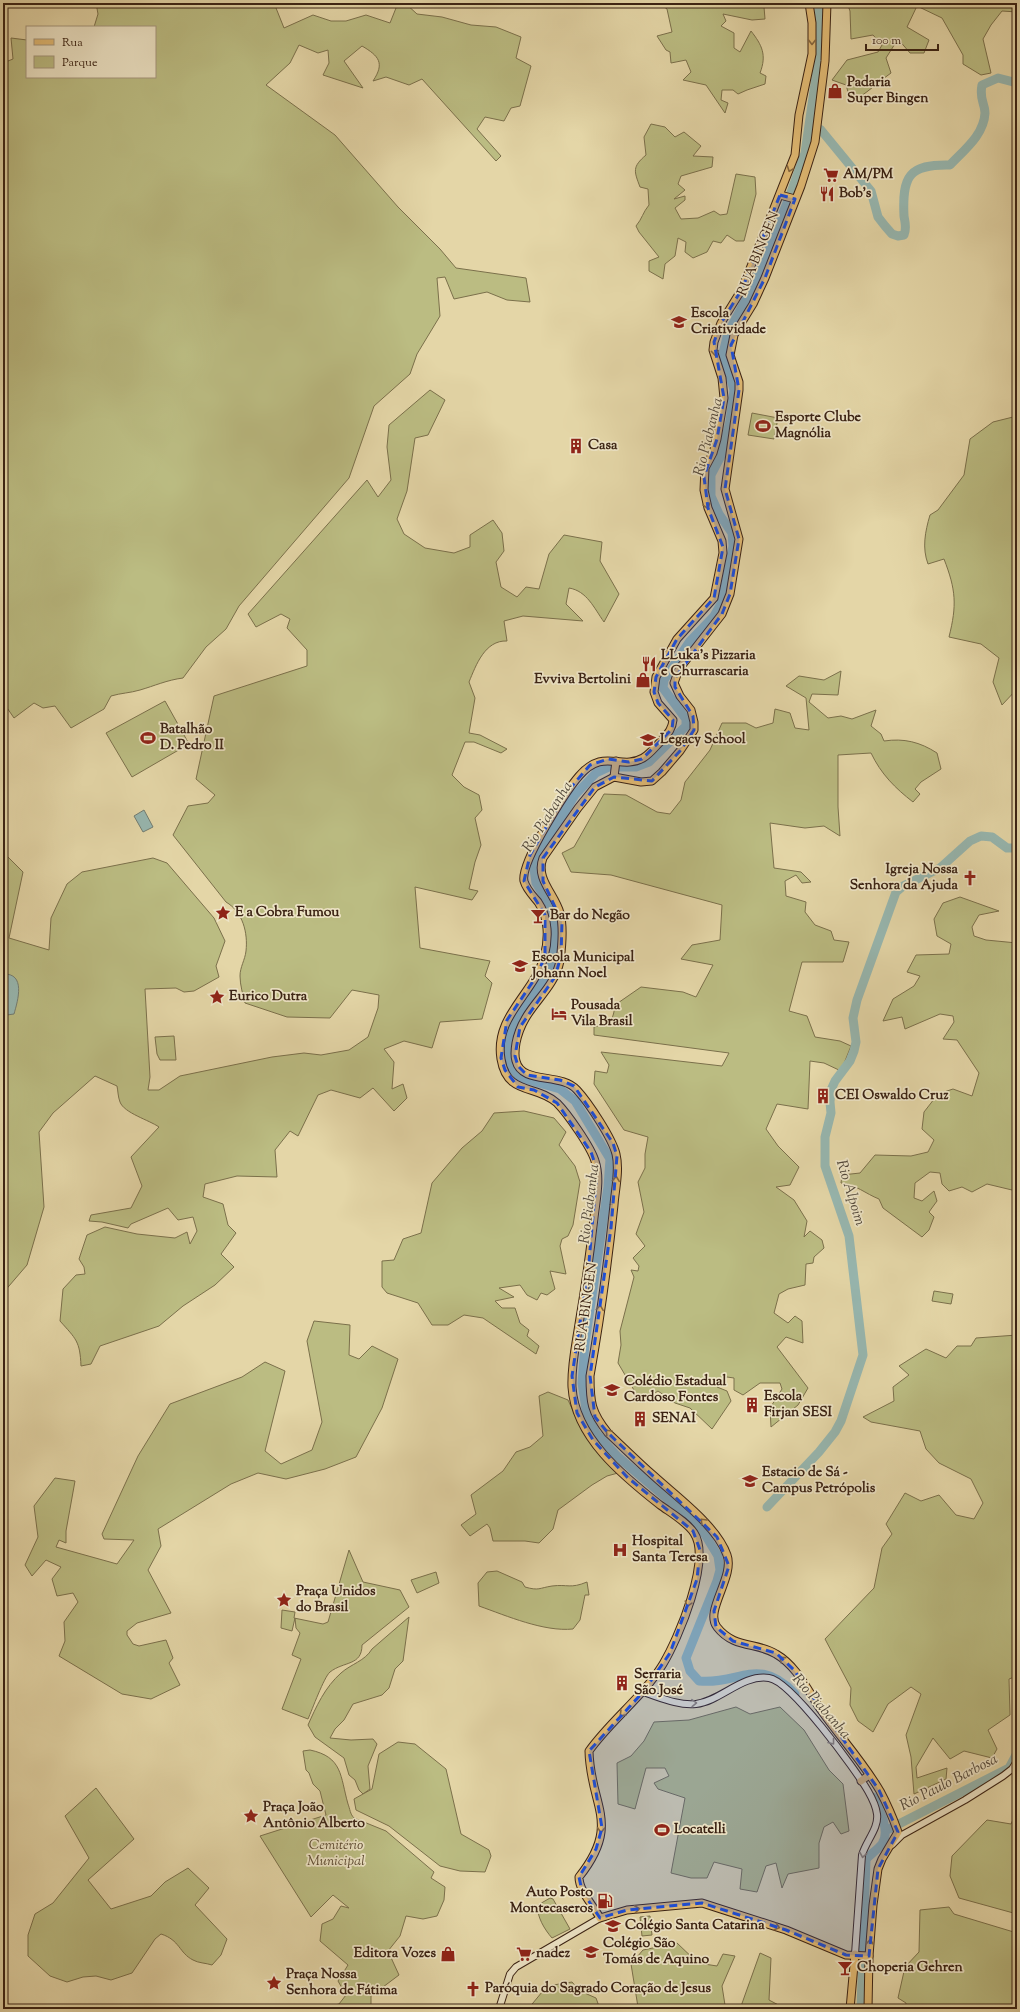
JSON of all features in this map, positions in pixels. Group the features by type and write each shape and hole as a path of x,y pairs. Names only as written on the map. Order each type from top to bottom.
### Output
{"main road":[{"name":"RUA BINGEN","path":"600,1918 579,1884 579,1877 596,1849 602,1828 589,1752 599,1737 643,1692 661,1668 679,1632 699,1567 699,1544 693,1531 627,1477 593,1440 578,1413 573,1396 572,1376 590,1247 596,1196 597,1170 591,1152 557,1103 534,1090 518,1087 505,1070 501,1058 500,1047 507,1020 538,974 546,950 546,920 543,910 524,881 525,869 536,844 566,793 577,778 590,765 608,759 629,762 642,759 672,729 673,720 658,703 654,692 656,677 677,639 714,598 723,547 708,508 704,477 705,468 713,453 717,439 724,398 722,378 714,354 714,342 722,323 742,289 795,155 799,115 812,54 812,23 809,3"},
{"name":"RUA BINGEN","path":"826,3 825,61 816,137 795,199 765,278 753,304 734,335 731,346 730,355 739,382 739,390 725,489 729,508 739,539 730,594 724,610 679,669 675,678 675,687 693,716 694,730 676,756 652,781 641,782 614,777 595,787 550,845 541,864 543,881 560,912 562,926 561,953 557,972 520,1027 515,1056 518,1066 527,1075 560,1080 574,1086 613,1143 617,1156 612,1228 590,1376 591,1399 595,1417 608,1433 699,1517 718,1537 728,1556 729,1566 727,1578 714,1611 716,1627 733,1641 776,1653 790,1666 869,1775"},
{"path":"780,195 795,199"},
{"path":"614,777 616,761"},
{"path":"534,1090 535,1076"},
{"path":"643,1692 669,1700 694,1704 706,1702 752,1680 761,1677 772,1678 784,1687 810,1713 869,1792 876,1808 878,1822 864,1847 862,1856 850,2009"},
{"path":"868,2009 869,1956 873,1905 878,1869 887,1851 900,1833 965,1800 1003,1776 1012,1769 1017,1761"},
{"path":"861,1781 869,1775 882,1796 900,1833"},
{"path":"499,2009 510,1974 516,1967 600,1918 627,1910 702,1903 786,1930 846,1955 855,1954 869,1956"}],"highlighted area":[{"path":"780,195 795,199 765,278 731,345 739,390 725,489 739,539 730,594 722,614 675,678 675,687 693,716 694,730 680,751 652,781 614,777 595,787 543,858 543,881 562,922 561,956 555,977 520,1027 515,1056 518,1066 527,1075 560,1080 574,1086 613,1143 617,1156 611,1228 590,1376 595,1417 608,1433 717,1537 729,1566 714,1611 716,1627 733,1641 776,1653 794,1670 879,1790 898,1832 878,1869 869,1956 846,1955 786,1930 702,1903 627,1910 600,1918 582,1891 579,1877 596,1849 602,1828 589,1751 643,1692 670,1653 697,1579 700,1550 693,1531 627,1477 593,1440 577,1413 572,1376 589,1262 597,1170 591,1152 557,1103 534,1090 518,1087 505,1070 501,1058 507,1020 538,974 545,955 545,915 524,881 530,855 566,793 590,765 608,759 629,762 642,759 672,729 673,720 658,703 654,692 656,677 677,639 714,598 723,547 708,508 704,477 717,439 724,398 714,342 721,323 742,289"}],"green space":[{"path":"96,3 274,3 284,28 313,15 331,21 346,21 366,15 390,23 398,3 405,3 417,14 442,17 471,25 496,27 521,37 516,58 531,66 520,106 511,108 504,121 485,117 477,129 501,156 496,161 422,79 409,85 386,77 373,81 379,69 378,60 373,53 362,46 344,61 363,88 323,75 329,63 328,50 318,53 299,45 290,63 266,85 335,135 398,207 440,249 456,268 526,278 530,302 507,300 487,292 454,299 445,277 437,278 440,316 417,354 410,374 374,406 349,478 239,606 226,629 206,647 183,678 136,691 111,696 104,709 71,728 55,706 43,708 34,703 14,718 3,702 3,63 13,59 11,38 26,40 26,78 156,78 156,26 94,26 98,14"},
{"path":"659,3 760,3 764,7 765,19 752,20 723,14 726,21 721,26 734,33 734,48 740,52 751,31 761,46 763,61 760,73 766,76 765,84 738,94 733,90 722,90 721,100 728,103 725,113 706,85 683,80 691,72 686,60 671,63 670,52 666,50 657,36 672,32 667,9"},
{"path":"847,3 1017,3 1017,12 1002,11 991,25 983,39 991,73 981,75 963,64 963,55 942,18 917,6 907,27 929,40 924,53 910,53 898,39 886,58 891,73 851,102 846,85 832,80 847,60 878,52 882,45 873,35 851,39 850,11"},
{"path":"651,124 665,127 675,137 684,132 701,146 693,156 713,157 712,167 681,176 678,184 685,190 674,199 685,196 685,200 675,208 681,219 698,218 714,211 720,215 727,214 736,174 755,177 756,194 744,241 736,241 727,235 721,243 713,241 707,252 693,258 685,252 686,242 678,238 675,256 665,264 663,279 649,271 649,261 659,257 636,226 649,205 648,189 640,187 636,177 636,166 646,155 644,137"},
{"path":"430,390 445,400 428,435 415,438 407,491 397,519 404,534 425,548 454,553 470,547 470,535 493,520 502,533 504,551 496,562 501,587 517,597 526,587 539,589 549,554 564,535 602,542 600,561 619,594 604,622 585,596 569,588 566,604 583,621 523,616 504,621 507,641 499,642 487,649 478,661 469,682 475,698 469,733 480,735 507,749 501,753 474,742 465,742 452,775 464,787 479,795 482,810 475,818 481,845 475,862 469,889 478,891 472,900 415,887 420,948 490,961 485,976 492,983 482,1019 440,1022 432,1048 404,1041 384,1049 394,1062 392,1089 403,1084 407,1098 394,1111 373,1088 360,1098 331,1090 318,1095 298,1136 290,1131 275,1150 277,1177 237,1176 205,1184 203,1197 223,1204 228,1225 236,1233 221,1254 234,1267 215,1285 183,1306 159,1326 100,1346 91,1364 81,1366 80,1351 76,1341 60,1321 63,1289 76,1275 85,1274 84,1267 79,1259 87,1235 105,1227 137,1234 175,1238 187,1232 190,1244 197,1231 193,1217 178,1220 168,1208 131,1224 128,1228 102,1222 89,1221 91,1215 131,1208 142,1186 131,1157 159,1127 126,1110 120,1102 117,1086 95,1076 53,1113 39,1132 44,1207 27,1265 3,1293 3,852 23,872 9,938 49,950 51,918 67,884 82,872 153,858 167,863 214,918 225,941 216,966 219,977 194,991 184,992 176,988 145,989 150,1077 148,1090 159,1090 180,1076 272,1057 304,1053 321,1055 349,1050 368,1037 378,1008 379,995 352,990 330,1018 287,1017 245,1003 240,976 245,954 246,937 240,917 237,911 226,902 173,835 188,806 208,803 215,795 196,779 214,696 307,666 307,650 287,628 290,619 281,614 256,627 248,614 367,480 378,497 391,480 387,447 389,425"},
{"name":"Esporte Clube Magnólia","path":"752,413 778,418 774,439 748,435"},
{"path":"1017,416 1017,689 1002,705 993,682 999,658 981,644 949,637 952,626 954,606 951,580 944,559 928,564 925,552 925,540 930,515 938,510 964,475 970,439 993,422"},
{"path":"841,671 838,695 812,694 809,702 828,718 841,716 852,719 876,710 871,726 881,734 884,741 898,740 924,746 937,753 941,769 921,782 915,789 920,794 913,802 889,780 879,768 871,753 838,755 838,807 840,836 824,826 805,828 770,823 774,868 801,872 811,882 802,883 796,875 785,881 786,896 806,902 805,912 815,925 831,931 834,940 849,942 843,962 802,962 789,1011 807,1016 815,1037 840,1041 851,1046 841,1071 824,1063 810,1061 808,1109 777,1104 766,1129 778,1146 799,1167 790,1185 776,1187 794,1200 807,1221 804,1237 810,1231 822,1240 824,1248 814,1257 813,1263 806,1264 805,1285 788,1289 779,1294 774,1313 788,1323 795,1316 802,1321 803,1343 786,1337 777,1347 808,1388 798,1405 771,1427 770,1408 782,1389 780,1383 760,1383 743,1395 734,1390 734,1378 727,1377 717,1387 727,1391 731,1401 712,1429 690,1408 675,1403 658,1391 641,1402 618,1363 621,1345 620,1331 634,1277 631,1270 638,1271 639,1266 633,1258 645,1246 636,1234 644,1212 638,1182 645,1168 645,1154 648,1137 624,1130 594,1084 595,1071 607,1073 609,1065 601,1052 722,1066 729,1053 594,1035 594,1027 610,1021 615,1005 641,987 683,992 696,997 713,965 681,959 692,945 720,940 722,905 611,875 571,872 562,853 574,847 604,794 626,795 657,812 670,814 681,800 685,782 710,750 722,723 746,723 756,728 773,723 775,709 790,713 795,728 809,730 806,698 786,686 799,676 824,680"},
{"name":"Batalhão D. Pedro II","path":"165,701 189,744 132,777 106,733"},
{"path":"960,897 999,911 979,915 972,927 974,936 986,940 1017,943 1017,1193 1012,1190 987,1184 972,1192 962,1187 949,1191 942,1184 940,1173 930,1172 915,1183 914,1198 922,1201 934,1191 937,1201 929,1212 934,1217 929,1230 922,1237 883,1208 879,1199 856,1187 841,1183 842,1175 860,1173 875,1155 911,1156 928,1152 934,1140 922,1129 924,1112 938,1094 953,1089 972,1096 979,1073 957,1040 943,1039 954,1022 953,1016 940,1014 905,1029 902,1017 883,1021 893,999 914,986 920,976 907,972 916,955 949,954 951,944 937,936 934,919 943,903"},
{"path":"174,1036 176,1060 160,1060 157,1054 155,1037"},
{"path":"524,1111 554,1118 566,1132 559,1145 575,1166 580,1182 573,1225 568,1236 562,1239 560,1246 566,1274 550,1271 555,1289 547,1295 541,1293 537,1300 527,1295 520,1285 499,1288 514,1297 495,1301 502,1308 515,1308 520,1323 529,1330 527,1336 539,1346 536,1354 483,1318 464,1315 448,1325 432,1325 418,1303 387,1293 382,1287 382,1261 394,1260 403,1239 421,1233 432,1183 462,1148 482,1131 494,1113"},
{"path":"934,1291 953,1294 951,1304 932,1301"},
{"path":"314,1321 350,1325 349,1355 359,1359 372,1346 398,1359 382,1408 356,1457 325,1469 286,1479 258,1473 231,1484 158,1529 161,1546 148,1570 171,1613 137,1623 127,1631 127,1635 133,1644 139,1646 166,1640 173,1658 169,1663 180,1685 151,1699 122,1694 59,1656 65,1641 64,1622 78,1602 73,1593 57,1596 52,1579 61,1567 46,1560 32,1576 25,1565 38,1537 34,1506 55,1478 75,1481 66,1531 66,1543 59,1540 56,1547 117,1564 134,1540 104,1539 102,1534 138,1456 170,1404 242,1377 265,1362 285,1371 265,1451 281,1464 312,1450 322,1422 307,1341"},
{"path":"1017,1335 1017,1676 1009,1679 1010,1715 988,1730 997,1749 992,1758 964,1751 950,1759 933,1738 916,1767 917,1778 947,1768 946,1779 914,1794 911,1757 906,1735 921,1694 911,1687 888,1704 873,1732 858,1721 850,1705 851,1688 825,1639 874,1588 882,1548 892,1534 886,1524 905,1493 921,1501 939,1495 956,1515 974,1519 983,1503 971,1479 939,1463 926,1449 920,1431 871,1422 863,1417 894,1401 893,1387 909,1375 899,1366 926,1349 946,1358 957,1346 971,1346 976,1338"},
{"path":"548,1392 568,1400 584,1434 618,1473 607,1476 592,1485 558,1510 553,1529 539,1543 525,1541 493,1541 490,1528 487,1524 470,1536 461,1525 476,1514 471,1495 503,1471 516,1452 530,1447 543,1436 539,1396"},
{"path":"349,1550 363,1582 400,1590 409,1607 362,1645 359,1657 356,1660 335,1669 327,1675 308,1719 282,1709 301,1659 292,1655 300,1633 296,1628 295,1618 323,1624 328,1622"},
{"path":"497,1571 522,1582 525,1587 533,1589 552,1586 573,1586 587,1582 589,1595 585,1595 580,1620 573,1629 550,1628 538,1626 479,1606 478,1583 487,1572"},
{"path":"436,1572 439,1583 417,1593 411,1580"},
{"path":"282,1610 295,1612 292,1631 281,1628"},
{"path":"409,1617 403,1661 395,1669 389,1688 382,1695 353,1704 344,1720 335,1729 330,1738 351,1740 373,1739 377,1744 368,1766 370,1789 363,1794 359,1790 355,1780 349,1775 344,1758 315,1737 308,1725 314,1711 330,1684 345,1670 366,1657 372,1649"},
{"path":"736,1707 750,1714 780,1707 804,1730 829,1770 843,1784 849,1831 841,1834 833,1822 824,1827 819,1843 819,1868 788,1874 782,1888 776,1863 766,1866 757,1892 740,1889 742,1869 714,1862 707,1878 691,1878 671,1873 685,1798 658,1789 654,1783 669,1776 665,1768 646,1768 635,1809 618,1804 617,1763 631,1756 644,1741 654,1722 689,1720"},
{"name":"Cemitério Municipal","path":"398,1742 415,1744 446,1769 461,1834 489,1850 491,1856 485,1872 460,1871 440,1866 389,1826 356,1810 354,1799 372,1789 379,1754"},
{"path":"310,1750 329,1757 338,1769 350,1811 354,1818 386,1831 434,1872 431,1878 445,1887 444,1900 437,1916 423,1919 406,1916 400,1936 388,1951 399,1975 371,1996 371,2007 374,2009 318,2009 339,2004 346,1995 338,1981 348,1965 320,1941 322,1924 333,1919 341,1906 349,1908 333,1895 311,1917 260,1836 326,1815 320,1791 313,1784 309,1773 306,1770 303,1751"},
{"path":"96,1788 134,1839 88,1880 111,1909 151,1896 165,1882 188,1868 209,1888 195,1905 227,1939 221,1955 212,1965 197,1962 188,1957 176,1943 161,1934 155,1939 132,1973 111,1980 96,1976 83,1977 67,1982 50,1976 28,1956 28,1935 35,1914 53,1903 89,1858 65,1816"},
{"path":"1017,1811 1017,1914 959,1898 950,1876 952,1856 987,1820 1011,1824"},
{"path":"550,1898 553,1899 570,1929 552,1938 538,1914 538,1905"},
{"path":"949,1907 954,1914 1017,1933 1017,2009 906,2009 906,2003 898,1998 905,1967 919,1952 920,1910"},
{"path":"650,1916 652,1935 642,1936 640,1917"},
{"path":"677,1943 698,1963 717,1966 723,1954 735,1956 722,1986 725,2005 730,2009 640,2009 638,2007 631,1964 643,1950"},
{"path":"760,1953 771,1958 769,2000 786,2009 740,2009"},
{"path":"572,1982 580,1991 596,1998 600,2009 528,2009 547,1986"}],"water":[{"path":"144,810 153,827 143,832 134,816"},
{"path":"3,974 10,975 15,978 18,983 19,988 14,1014 7,1015 3,1012"}],"waterway":[{"name":"Rio Piabanha","path":"795,1694 782,1682 770,1676 748,1674 713,1681 699,1681 690,1671 686,1658 717,1581 720,1570 718,1556 704,1533 677,1507 617,1456 596,1433 587,1416 582,1383 585,1343 608,1187 610,1159 575,1101 560,1089 521,1078 511,1067 508,1048 511,1029 551,968 555,936 553,911 536,883 534,869 537,857 575,795 596,773 609,767 636,767 649,762 686,726 686,719 663,688 664,680 690,641 714,616 722,602 733,546 732,533 719,514 711,496 711,475 721,456 730,421 734,390 723,353 728,333 754,284 789,198 805,153 818,63 819,3"},
{"name":"Rio Piabanha","path":"810,128 814,126 821,130 871,191 878,217 892,234 898,236 904,235 906,228 904,216 905,191 907,182 911,175 917,170 925,167 950,165 972,142 984,121 985,110 981,94 982,85 998,78 1017,83"},
{"name":"Rio Alpoim","path":"767,1507 819,1452 835,1432 841,1421 863,1355 849,1236 825,1166 825,1137 831,1113 831,1090 835,1081 850,1061 854,1051 856,1042 853,1018 857,1000 896,892 903,886 940,868 970,841 981,836 992,837 1007,848 1017,848"},
{"name":"Rio Paulo Barbosa","path":"889,1829 1009,1768 1017,1753"},
{"name":"Rio Piabanha","path":"861,2009 866,1859 882,1844 885,1833 883,1820 873,1797"}],"place":[{"name":"Padaria Super Bingen","path":"835,91"},
{"name":"AM/PM","path":"831,175"},
{"name":"Bob's","path":"827,194"},
{"name":"Escola Criatividade","path":"679,322"},
{"name":"Esporte Clube Magnólia","path":"763,426"},
{"name":"Casa","path":"576,446"},
{"name":"LLuka's Pizzaria e Churrascaria","path":"649,664"},
{"name":"Evviva Bertolini","path":"643,680"},
{"name":"Batalhão D. Pedro II","path":"148,738"},
{"name":"Legacy School","path":"648,740"},
{"name":"Igreja Nossa Senhora da Ajuda","path":"970,878"},
{"name":"E a Cobra Fumou","path":"223,913"},
{"name":"Bar do Negão","path":"538,916"},
{"name":"Escola Municipal Johann Noel","path":"520,966"},
{"name":"Eurico Dutra","path":"217,997"},
{"name":"Pousada Vila Brasil","path":"559,1014"},
{"name":"CEI Oswaldo Cruz","path":"823,1096"},
{"name":"Colédio Estadual Cardoso Fontes","path":"612,1390"},
{"name":"Escola Firjan SESI","path":"752,1405"},
{"name":"SENAI","path":"640,1419"},
{"name":"Estacio de Sá - Campus Petrópolis","path":"750,1481"},
{"name":"Hospital Santa Teresa","path":"620,1550"},
{"name":"Praça Unidos do Brasil","path":"284,1600"},
{"name":"Serraria São José","path":"622,1683"},
{"name":"Praça João Antônio Alberto","path":"251,1816"},
{"name":"Locatelli","path":"662,1830"},
{"name":"Auto Posto Montecaseros","path":"605,1901"},
{"name":"Colégio Santa Catarina","path":"613,1926"},
{"name":"Colégio São Tomás de Aquino","path":"591,1952"},
{"name":"Editora Vozes","path":"448,1954"},
{"name":"nadez","path":"524,1954"},
{"name":"Choperia Gehren","path":"845,1968"},
{"name":"Praça Nossa Senhora de Fátima","path":"274,1983"},
{"name":"Paróquia do Sagrado Coração de Jesus","path":"473,1989"}]}
